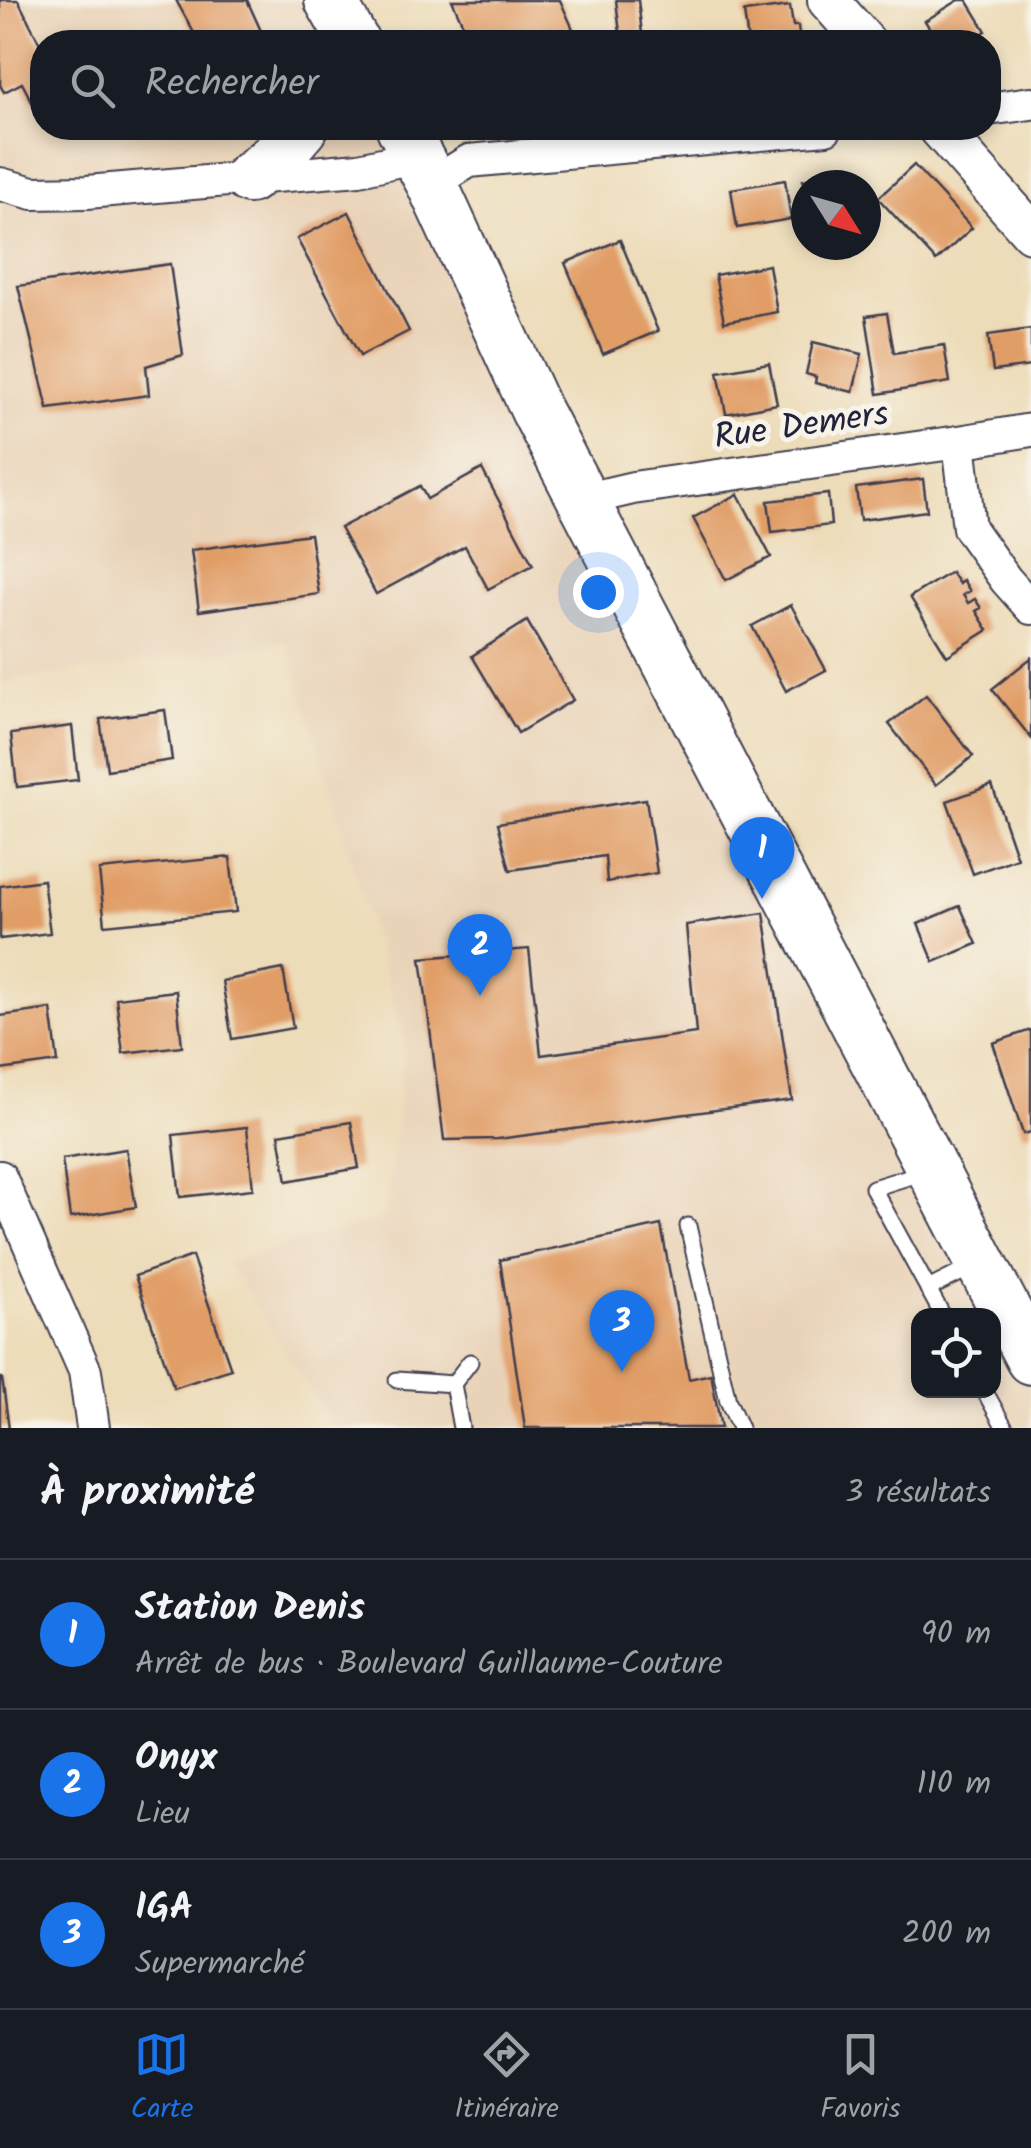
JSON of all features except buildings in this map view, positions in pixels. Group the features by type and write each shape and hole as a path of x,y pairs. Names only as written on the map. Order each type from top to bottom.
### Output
{"main road":[{"path":"249,178 292,140"},
{"path":"417,156 536,410 1031,1358"}],"street":[{"path":"828,0 854,30"},
{"path":"1001,107 1031,103"},
{"path":"0,184 33,193 87,192 358,169 417,156 469,161 696,140"},
{"path":"950,140 1031,232"},
{"name":"Rue Demers","path":"582,500 633,488 1031,430"},
{"path":"958,442 969,528 1031,608"},
{"path":"0,1178 85,1371 93,1428"}],"lane":[{"path":"932,1170 873,1188 939,1308"},
{"path":"688,1226 728,1401 740,1428"},
{"path":"928,1289 981,1262"},
{"path":"452,1384 470,1362"},
{"path":"397,1380 452,1384"},
{"path":"452,1384 461,1428"},
{"path":"988,1398 1005,1428"}],"shaded area":[{"path":"0,0 318,0 335,30 30,30 30,140 395,140 1031,1310 1031,1428 335,1428 227,1262 386,1217 405,1041 287,642 0,682"}],"place":[{"name":"Station Denis","path":"762,899"},
{"name":"Onyx","path":"480,996"},
{"name":"IGA","path":"622,1372"}]}
